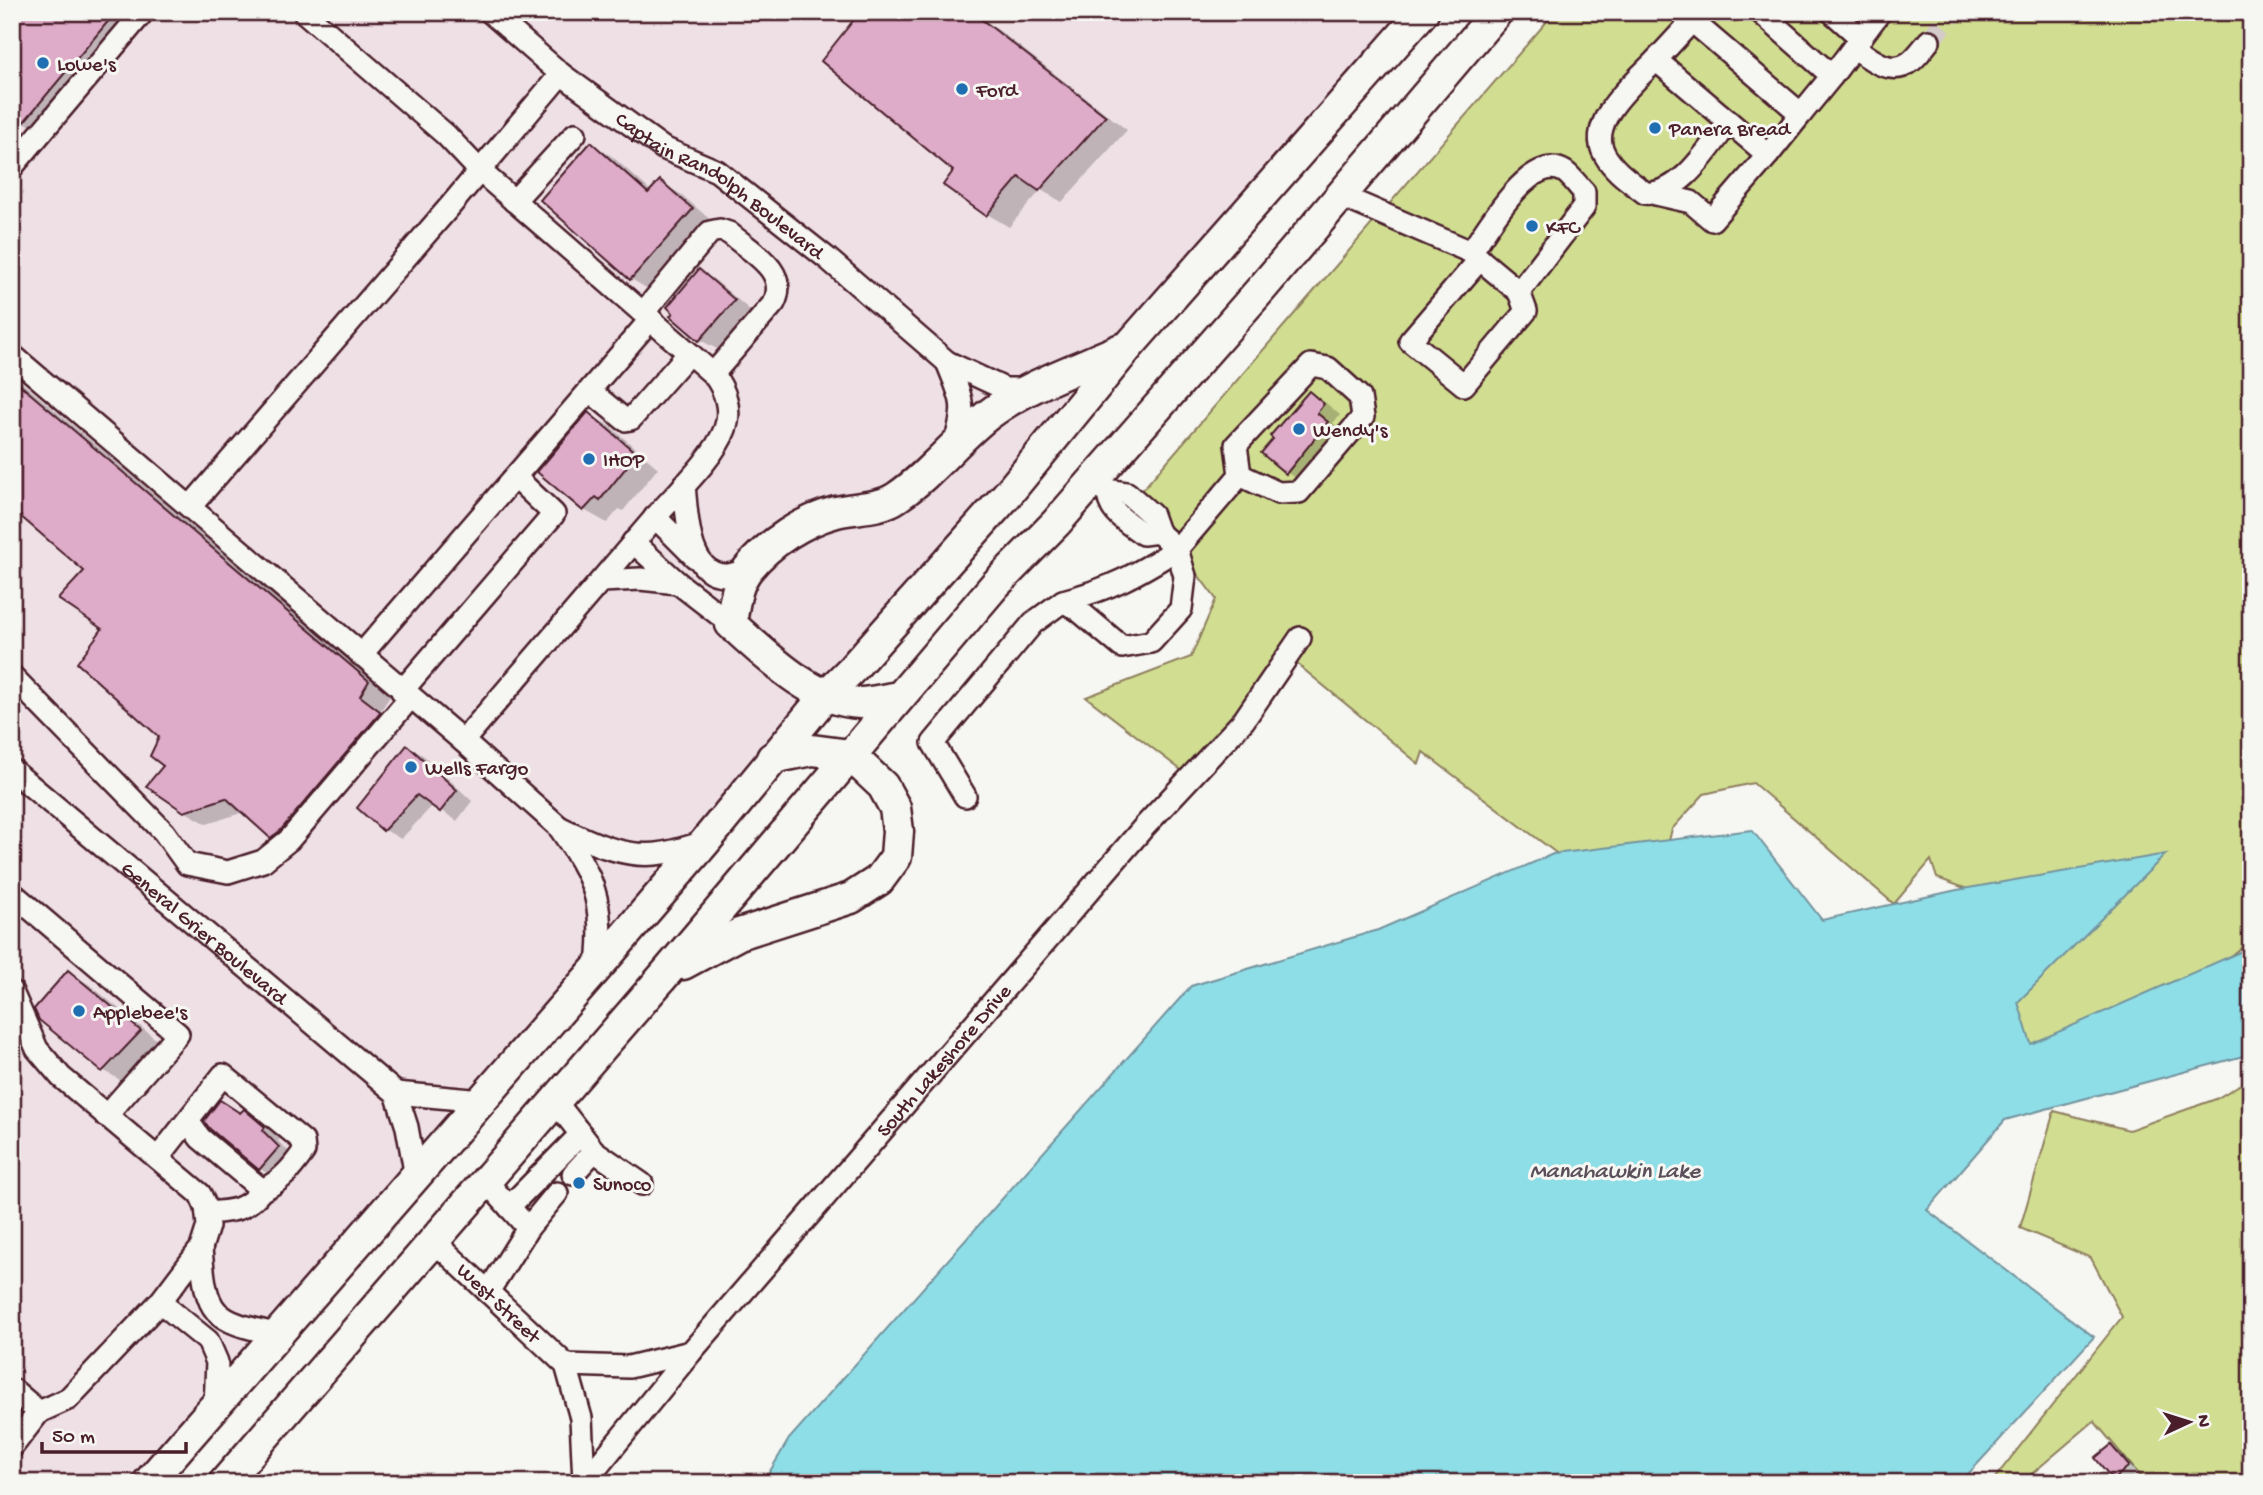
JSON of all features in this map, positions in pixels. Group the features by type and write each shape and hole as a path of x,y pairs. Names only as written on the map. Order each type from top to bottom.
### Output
{"highway":[{"path":"148,1483 705,842 825,696 1006,496 1128,346 1423,12"},
{"path":"224,1483 667,972 995,584 1056,523 1102,484 1497,12"},
{"path":"898,697 860,703 825,696 776,665 731,624 735,597 747,570 785,535 812,520 867,508 896,498 989,415 1032,389 1128,346"},
{"path":"667,972 739,934 851,898 879,880 896,857 898,831 895,808 883,786 850,755 812,750 772,758"}],"street":[{"path":"12,167 143,12"},
{"path":"304,12 446,135 480,171 713,374 721,385 726,400 728,416 720,441 463,741"},
{"name":"Captain Randolph Boulevard","path":"490,12 561,74 663,148 717,171 828,259 947,362 1005,389 1032,389"},
{"path":"1760,12 1832,76"},
{"path":"1832,12 1875,62 1887,66 1900,67 1910,63 1929,41"},
{"path":"1801,114 1696,16 1605,117 1600,130 1601,146 1606,158 1645,193 1691,202 1712,220 1768,155 1832,76 1880,12"},
{"path":"1656,60 1768,155"},
{"path":"190,507 561,74"},
{"path":"1656,194 1679,183 1730,122"},
{"path":"514,201 575,134"},
{"path":"1341,196 1475,255 1519,292 1525,311 1464,385 1410,341 1475,255 1516,190 1539,170 1552,168 1564,172 1584,192 1584,206 1519,292"},
{"path":"361,655 590,391 710,232 720,230 729,233 775,272 779,283 774,303 713,374"},
{"path":"590,391 625,420 631,419 689,353"},
{"path":"12,355 463,741 559,827 585,865 598,901 602,931 598,965"},
{"name":"Captain Randolph Boulevard","path":"947,362 964,402 953,448"},
{"path":"965,796 933,743 1033,623 1063,601 1103,591 1141,572 1177,549 1240,475 1236,445 1311,365 1328,368 1360,397 1363,417 1298,492 1278,494 1240,475"},
{"path":"12,676 164,832 187,864 228,872 263,861 289,840 555,514 515,477"},
{"path":"1063,601 1078,610 1122,647 1151,642 1181,609 1185,576 1177,549 1158,531 1143,534 1116,514 1107,500 1102,484"},
{"path":"684,485 689,526 697,559"},
{"path":"655,517 713,572 726,575 747,570"},
{"path":"633,542 678,583 731,624"},
{"path":"602,581 640,579 678,583"},
{"name":"South Lakeshore Drive","path":"584,1483 691,1352 1144,827 1244,720 1300,638"},
{"name":"General Grier Boulevard","path":"12,770 396,1093"},
{"path":"559,827 601,846 633,853 661,854 705,842"},
{"path":"12,892 178,1034 106,1116"},
{"path":"12,992 37,1049 61,1077 200,1194 207,1213 208,1226 201,1248 160,1303 68,1399 39,1412 12,1447"},
{"path":"158,1158 223,1075 303,1140 304,1151 291,1170 275,1184 262,1190 253,1202 239,1209 207,1213"},
{"path":"416,1177 407,1127 396,1093 482,1101"},
{"path":"555,1101 587,1143 642,1184"},
{"path":"187,1121 200,1138 262,1190"},
{"path":"573,1174 587,1143"},
{"path":"509,1207 587,1143"},
{"path":"485,1180 527,1227"},
{"path":"488,1292 527,1227 557,1193"},
{"name":"West Street","path":"433,1240 566,1365"},
{"path":"201,1248 204,1287 209,1303 225,1320 246,1328 277,1334"},
{"path":"160,1303 208,1341 216,1362 215,1405"},
{"path":"584,1483 581,1418 566,1365 629,1367 691,1352"},
{"path":"12,1389 39,1412"}],"shaded area":[{"path":"12,12 1423,12 148,1483 12,1483"}],"green space":[{"path":"1555,12 2251,12 2251,940 2190,989 2016,1063 1995,899 1937,878 1931,860 1894,904 1753,783 1704,794 1672,829 1668,845 1572,865 1423,752 1419,764 1291,659 1190,777 1086,697 1191,657 1216,599 1138,495"},
{"path":"2251,1078 2251,1483 2146,1483 2094,1421 2021,1483 1991,1483 2122,1317 2091,1258 2020,1228 2054,1111 2129,1130 2216,1099"}],"water":[{"name":"Manahawkin Lake","path":"1752,830 1822,920 1957,890 2166,854 2018,1002 2031,1044 2251,947 2251,1054 2005,1120 1927,1210 2094,1337 1960,1483 763,1483 789,1439 1191,986 1378,930 1553,854"}],"building":[{"name":"Lowe's","path":"12,12 116,12 23,123 12,113"},
{"name":"Ford","path":"860,12 972,12 1106,116 1039,191 1019,177 986,216 943,185 953,171 821,61"},
{"path":"591,142 648,193 660,180 693,209 630,280 540,200"},
{"path":"699,269 735,300 699,341 670,316 673,313 667,307"},
{"path":"12,378 369,681 360,696 381,712 280,831 270,838 226,798 184,812 146,786 163,766 150,756 159,737 77,663 102,629 58,599 84,571 12,509"},
{"name":"Wendy's","path":"1309,391 1324,404 1317,413 1328,422 1286,474 1261,453 1273,439 1270,436"},
{"path":"588,412 637,454 600,500 596,497 583,511 537,472"},
{"name":"Wells Fargo","path":"407,745 457,790 440,812 417,795 383,831 357,808"},
{"path":"68,970 141,1031 102,1072 39,1020 34,1009"},
{"path":"220,1100 240,1113 244,1109 265,1127 263,1131 279,1147 259,1170 204,1121"},
{"path":"2111,1445 2129,1466 2113,1480 2095,1458"}],"tunnel":[{"path":"1929,41 1953,12"}],"place":[{"name":"Lowe's","path":"43,63"},
{"name":"Ford","path":"962,89"},
{"name":"Panera Bread","path":"1655,128"},
{"name":"KFC","path":"1532,226"},
{"name":"Wendy's","path":"1299,429"},
{"name":"IHOP","path":"589,459"},
{"name":"Wells Fargo","path":"411,767"},
{"name":"Applebee's","path":"79,1011"},
{"name":"Sunoco","path":"579,1183"}]}
